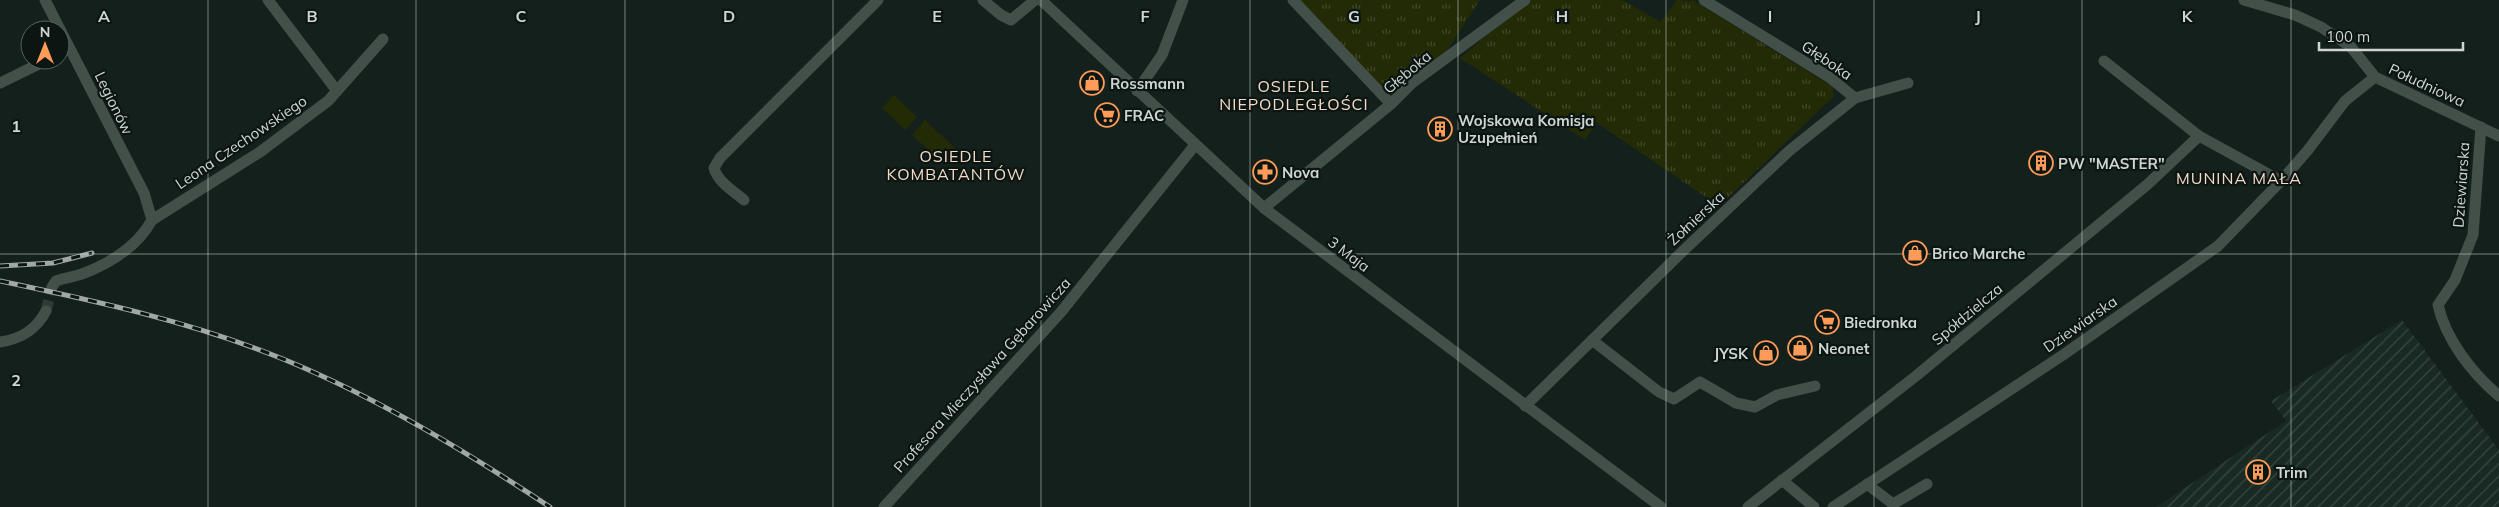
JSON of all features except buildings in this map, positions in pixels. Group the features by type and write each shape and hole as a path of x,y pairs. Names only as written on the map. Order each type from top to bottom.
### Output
{"street":[{"name":"Legionów","path":"45,0 53,20"},
{"path":"268,0 337,90"},
{"path":"744,200 722,182 714,168 720,158 878,0"},
{"path":"983,0 1001,16 1011,20 1035,0"},
{"name":"3 Maja","path":"1041,0 1264,208 1661,507"},
{"path":"1137,91 1162,55 1183,0"},
{"path":"1292,0 1391,104"},
{"name":"Głęboka","path":"1264,208 1391,104 1412,82 1525,0"},
{"name":"Głęboka","path":"1704,0 1829,77 1855,98"},
{"name":"Południowa","path":"2244,0 2295,15 2321,27 2351,47 2375,77 2499,136"},
{"name":"Leona Czechowskiego","path":"152,220 260,152 328,101 383,39"},
{"name":"Legionów","path":"70,60 144,193 152,220"},
{"path":"2104,61 2199,136 2282,181"},
{"path":"0,84 27,70"},
{"name":"Dziewiarska","path":"1833,507 2063,355 2218,246 2282,181 2345,101 2375,77"},
{"name":"Żołnierska","path":"1525,406 1789,151 1855,98 1908,83"},
{"name":"Dziewiarska","path":"2481,127 2473,235 2455,280 2438,305 2442,322 2456,346 2484,384 2499,396"},
{"name":"Spółdzielcza","path":"1748,507 1962,338 2148,184 2199,136"},
{"name":"Profesora Mieczysława Gębarowicza","path":"884,507 1061,312 1196,145"},
{"path":"52,287 56,281 102,266 127,250 146,231 152,220"},
{"path":"0,342 18,338 30,332 40,322 46,311"},
{"path":"1592,340 1659,392 1674,399 1700,382 1736,403 1755,407 1777,395 1815,386"},
{"path":"1782,480 1814,507"},
{"path":"1867,484 1893,504 1927,484"}],"shaded area":[{"path":"2402,320 2499,450 2499,507 2156,507 2286,421 2271,401"}],"green space":[{"path":"1299,0 1480,0 1446,52 1391,97"},
{"path":"1532,0 1623,0 1660,22 1677,0 1694,1 1832,86 1834,96 1719,206 1597,123 1585,140 1460,58 1510,15"},
{"path":"894,95 917,117 905,130 882,108"},
{"path":"925,120 956,149 943,163 912,135"}],"tunnel":[{"path":"46,311 52,287"}],"railway":[{"path":"0,266 53,263 92,253"},
{"path":"0,281 72,296 179,323 283,359 387,408 486,466 550,507"}],"place":[{"name":"Rossmann","path":"1092,83"},
{"name":"FRAC","path":"1107,115"},
{"name":"Wojskowa Komisja Uzupełnień","path":"1440,129"},
{"name":"PW \"MASTER\"","path":"2041,163"},
{"name":"Nova","path":"1265,172"},
{"name":"Brico Marche","path":"1915,253"},
{"name":"Biedronka","path":"1827,322"},
{"name":"Neonet","path":"1800,348"},
{"name":"JYSK","path":"1766,353"},
{"name":"Trim","path":"2258,472"}],"district":[{"name":"OSIEDLE NIEPODLEGŁOŚCI","path":"1294,95"},
{"name":"OSIEDLE KOMBATANTÓW","path":"956,165"},
{"name":"MUNINA MAŁA","path":"2239,178"}]}
